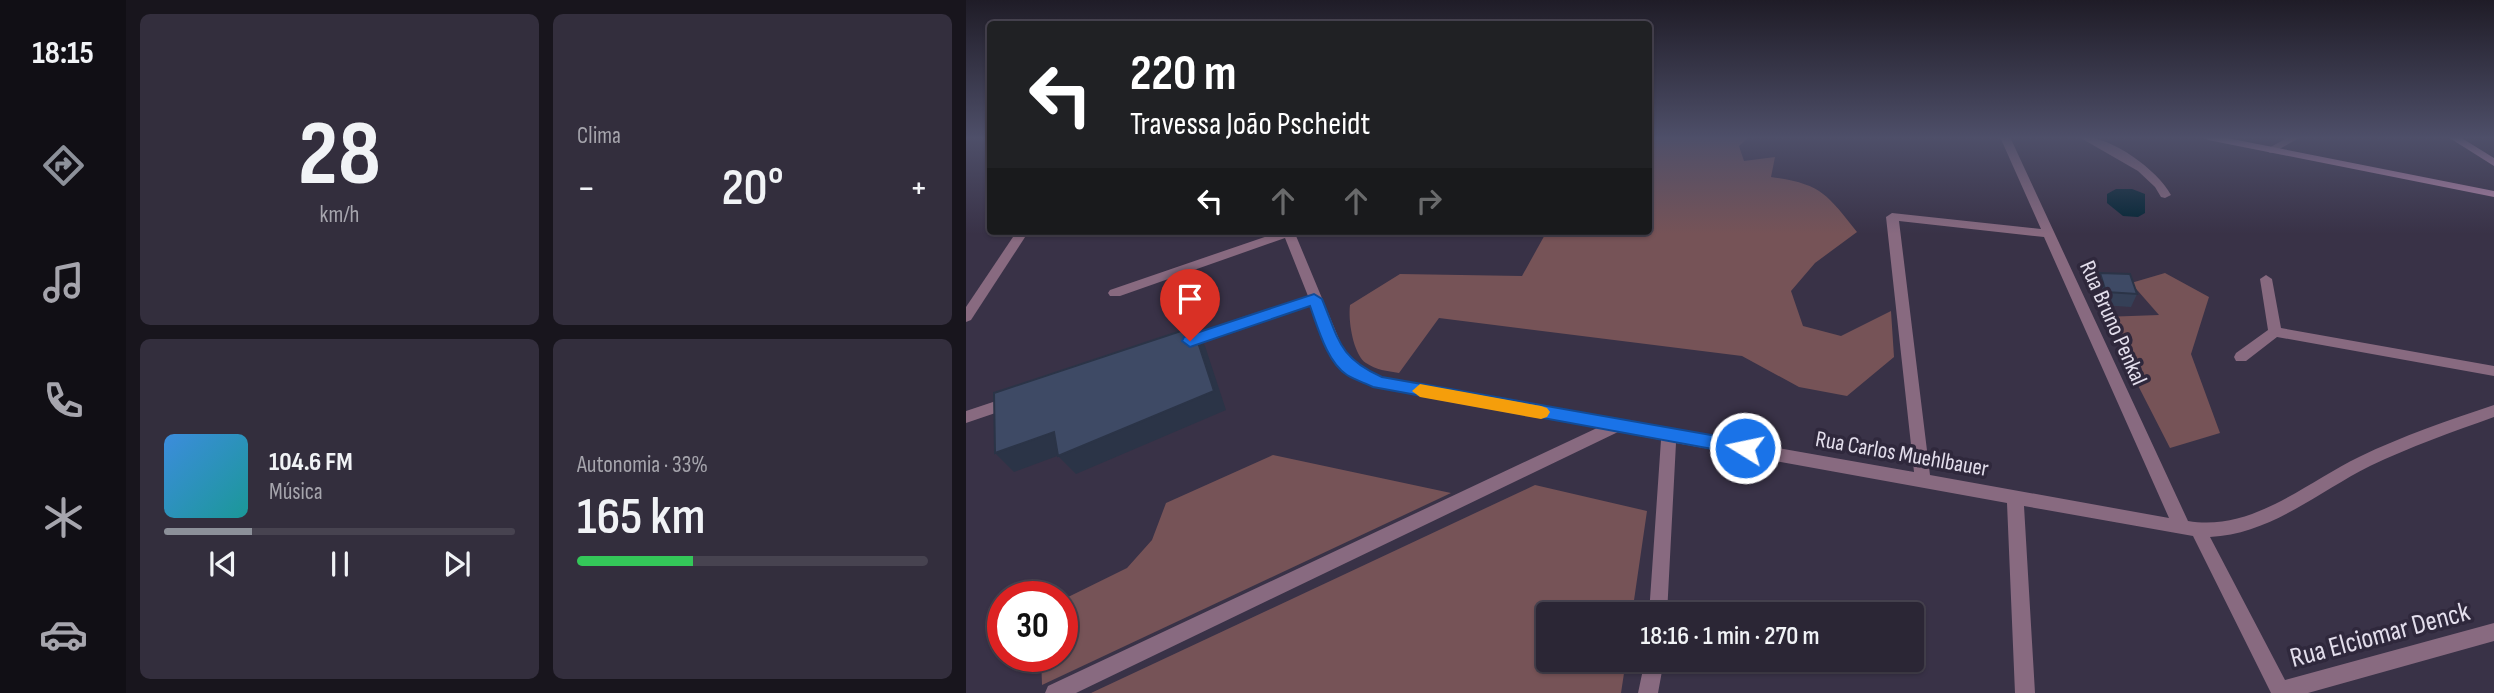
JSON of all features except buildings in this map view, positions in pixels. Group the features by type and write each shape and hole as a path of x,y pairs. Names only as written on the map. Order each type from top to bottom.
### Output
{"main road":[{"path":"2368,169 2494,194"}],"street":[{"name":"Rua Bruno Penkal","path":"2020,169 2190,528 2281,692"},
{"path":"2142,169 2162,186 2165,195"},
{"path":"1923,481 1892,217 2050,234"},
{"path":"966,317 1020,235"},
{"path":"1115,293 1279,235"},
{"name":"Rua Carlos Muehlbauer","path":"1289,235 1333,345 1344,362 1364,377 1393,386 2190,528 2233,529 2258,522 2362,463 2494,411"},
{"path":"2266,279 2276,332"},
{"path":"1172,347 1314,299"},
{"path":"2241,357 2276,332 2494,371"},
{"path":"966,417 1030,395"},
{"path":"1055,693 1617,426"},
{"path":"1659,602 1669,434"},
{"path":"2015,498 2025,693"},
{"name":"Rua Elciomar Denck","path":"2281,692 2493,634"},
{"path":"1648,693 1652,672"}],"shaded area":[{"path":"1652,169 1773,169 1771,177 1801,183 1821,192 1857,232 1815,263 1791,291 1803,326 1841,336 1891,311 1894,357 1847,396 1799,387 1742,356 1439,318 1399,373 1382,370 1361,359 1352,336 1350,305 1400,274 1522,276 1545,235 1652,235"},
{"path":"2165,273 2209,297 2191,354 2220,433 2170,448 2103,317 2159,315 2131,283"},
{"path":"1273,455 1451,493 1078,668 1078,592 1127,568 1152,540 1166,503"},
{"path":"1535,485 1647,511 1634,602 1536,602 1536,672 1624,672 1621,693 1091,693"},
{"path":"1042,672 1070,672 1042,685"}],"water":[{"path":"2116,189 2132,189 2145,194 2145,213 2138,217 2123,216 2107,203 2107,194"}],"slow traffic":[{"path":"1420,391 1541,412"}],"route":[{"path":"1190,341 1314,299 1333,345 1344,362 1353,371 1379,383 1745,448"}]}
